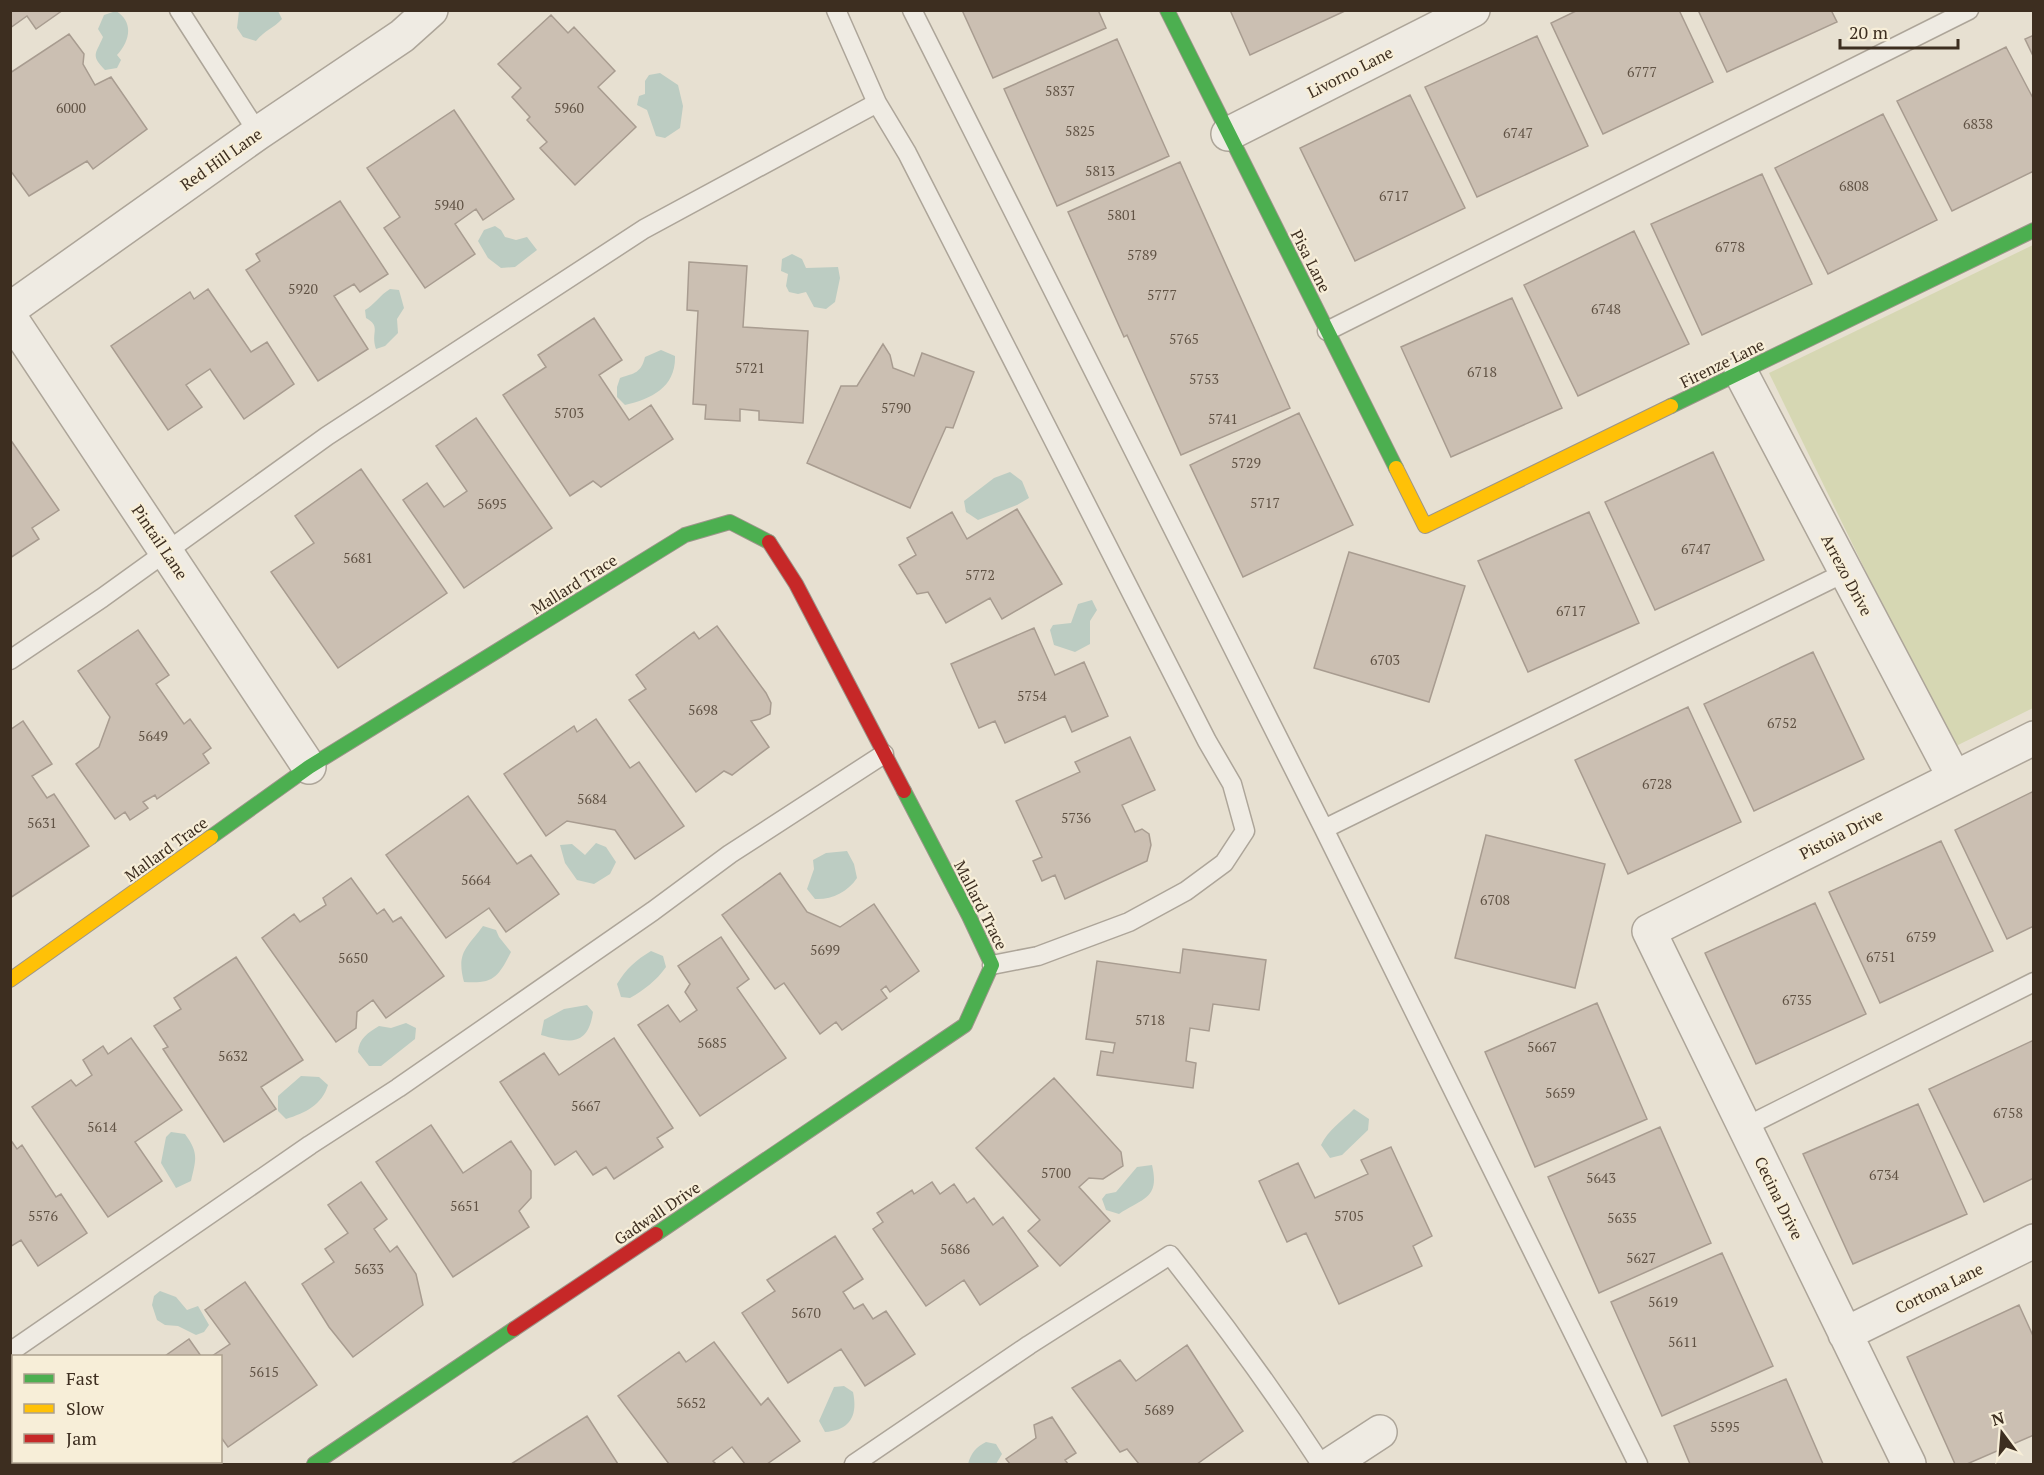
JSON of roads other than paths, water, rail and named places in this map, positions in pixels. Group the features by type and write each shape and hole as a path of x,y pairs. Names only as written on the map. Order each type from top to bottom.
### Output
{"street":[{"name":"Red Hill Lane","path":"10,309 258,133 402,36 430,10"},
{"name":"Pisa Lane","path":"1167,10 1425,526"},
{"name":"Livorno Lane","path":"1228,134 1473,10"},
{"name":"Firenze Lane","path":"1425,526 2034,230"},
{"name":"Pintail Lane","path":"10,317 309,767"},
{"name":"Arrezo Drive","path":"1741,373 1954,777"},
{"name":"Mallard Trace","path":"10,980 309,767 685,535 730,522 770,543 796,584 969,916 992,965"},
{"name":"Pistoia Drive","path":"1649,931 2034,738"},
{"name":"Cecina Drive","path":"1649,931 1909,1464"},
{"name":"Gadwall Drive","path":"314,1464 965,1025 992,965"},
{"name":"Cortona Lane","path":"1845,1334 2034,1241"},
{"path":"1331,1464 1380,1432"}],"lane":[{"path":"179,10 258,133"},
{"path":"836,10 877,103 907,153 1207,741 1232,784 1245,831 1224,863 1186,891 1129,922 1038,956 992,965"},
{"path":"912,10 1324,829 1638,1464"},
{"path":"1327,331 1969,10"},
{"path":"10,660 166,552 327,436 645,229 877,103"},
{"path":"1324,829 1846,572"},
{"path":"10,1352 310,1145 398,1088 653,911 730,854 884,753"},
{"path":"1745,1127 2034,982"},
{"path":"854,1464 1029,1345 1170,1255 1224,1323 1321,1464"}]}
